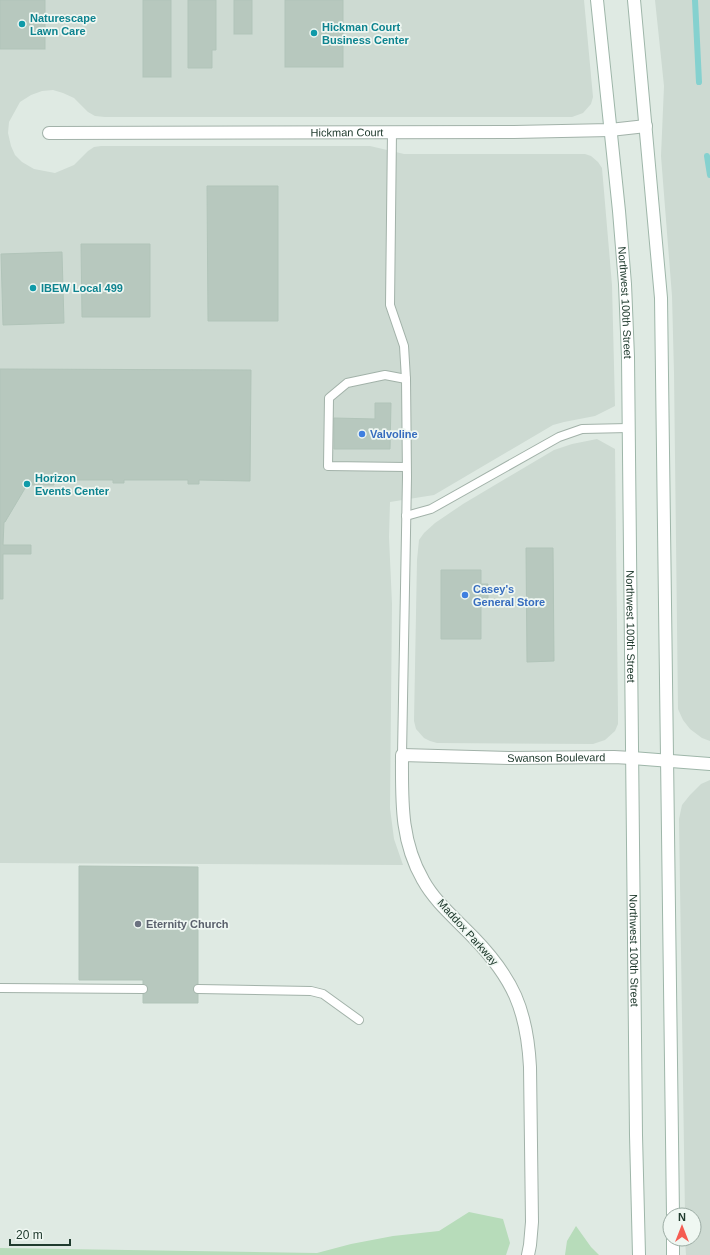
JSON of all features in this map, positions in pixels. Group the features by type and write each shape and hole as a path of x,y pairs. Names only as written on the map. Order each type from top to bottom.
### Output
{"main road":[{"name":"Northwest 100th Street","path":"597,0 625,284 636,1143 639,1255"},
{"path":"634,0 661,298 673,1207"},
{"name":"Hickman Court","path":"48,132 392,132 610,130 646,126"},
{"name":"Swanson Boulevard","path":"402,755 509,758 614,757 710,764"},
{"name":"Maddox Parkway","path":"402,755 403,820 405,835 423,881 448,913 492,957 510,983 523,1013 529,1044 530,1067 532,1222 528,1255"}],"lane":[{"path":"392,132 390,305 404,346 406,379 406,516 402,755"},
{"path":"406,379 385,375 347,383 328,398 328,466 406,467"},
{"path":"406,516 431,509 559,437 582,429 628,428"},
{"path":"0,988 143,989"},
{"path":"198,989 311,991 323,994 358,1020"}],"shaded area":[{"path":"0,0 584,0 593,97 591,104 583,113 572,117 105,117 95,116 88,112 74,98 53,90 42,91 31,95 20,102 9,122 8,133 15,155 22,162 34,169 55,173 74,165 88,151 94,147 101,146 370,146 404,154 585,154 591,156 602,168 612,285 615,406 595,416 553,425 434,495 390,502 389,537 392,604 390,808 394,839 403,865 0,863"},
{"path":"655,0 710,0 710,741 702,738 690,729 683,720 678,709 672,296 661,156 664,86"},
{"path":"597,439 615,449 618,724 615,731 605,740 593,744 437,743 424,738 416,729 414,721 417,560 419,540 435,523 463,504 554,450 572,444"},
{"path":"710,780 710,1255 686,1255 686,1247 702,1247 702,1207 685,1207 679,819 682,805 701,784"}],"green space":[{"path":"469,1212 503,1219 510,1243 506,1255 0,1255 0,1248 317,1253 351,1244 393,1236 439,1231"},
{"path":"576,1226 591,1247 599,1255 565,1255 567,1241"}],"building":[{"name":"Naturescape Lawn Care","path":"0,0 45,0 45,49 0,49"},
{"path":"143,0 171,0 171,77 143,77"},
{"path":"188,0 216,0 216,50 212,50 212,68 188,68"},
{"path":"234,0 252,0 252,34 234,34"},
{"name":"Hickman Court Business Center","path":"285,0 343,0 343,67 285,67"},
{"path":"207,186 278,186 278,321 208,321"},
{"path":"81,244 150,244 150,317 82,317"},
{"name":"IBEW Local 499","path":"62,252 64,323 3,325 1,254"},
{"name":"Horizon Events Center","path":"0,369 251,370 250,481 199,480 199,484 188,484 188,480 124,480 124,483 113,483 113,480 54,480 54,485 27,485 4,522 3,545 31,545 31,554 3,554 3,599 0,599"},
{"name":"Valvoline","path":"375,403 391,403 390,449 334,449 334,418 375,419"},
{"name":"Casey's General Store","path":"526,548 553,548 554,661 527,662"},
{"name":"Casey's General Store","path":"441,570 481,570 481,584 488,584 488,605 481,605 481,639 441,639"},
{"name":"Eternity Church","path":"79,866 198,867 198,1003 143,1003 143,980 79,980"}],"waterway":[{"path":"695,0 699,82"},
{"path":"707,156 710,175"}],"place":[{"name":"Naturescape Lawn Care","path":"22,24"},
{"name":"Hickman Court Business Center","path":"314,33"},
{"name":"IBEW Local 499","path":"33,288"},
{"name":"Valvoline","path":"362,434"},
{"name":"Horizon Events Center","path":"27,484"},
{"name":"Casey's General Store","path":"465,595"},
{"name":"Eternity Church","path":"138,924"}]}
